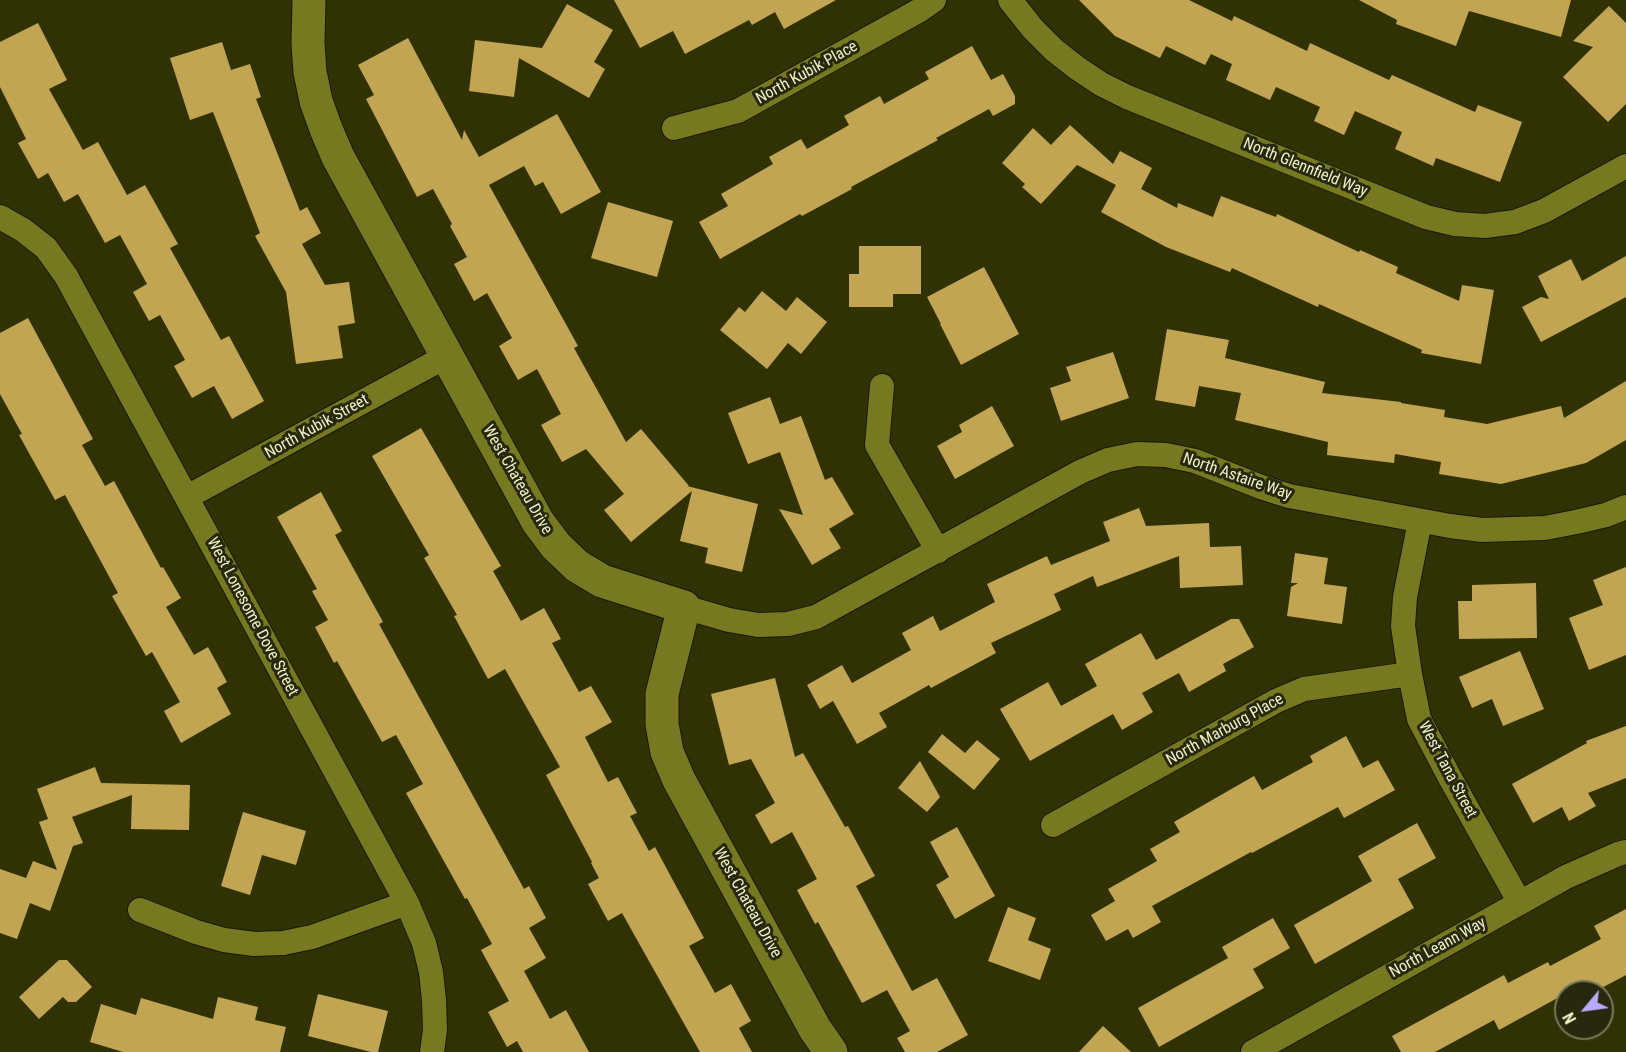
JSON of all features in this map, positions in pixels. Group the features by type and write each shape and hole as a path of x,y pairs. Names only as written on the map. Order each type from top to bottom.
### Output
{"street":[{"name":"West Chateau Drive","path":"309,0 310,72 316,101 338,157 538,522 556,546 577,566 602,581 684,607 662,694 662,724 667,752 679,780 810,1019 831,1052"},
{"name":"North Kubik Place","path":"674,128 738,111 920,10 933,0"},
{"name":"North Glennfield Way","path":"1010,0 1033,29 1054,50 1101,84 1127,97 1426,216 1455,224 1485,226 1515,222 1544,211 1626,166"},
{"name":"West Lonesome Dove Street","path":"0,217 23,230 46,248 66,276 407,903 424,943 431,972 435,1030 432,1052"},
{"name":"North Kubik Street","path":"187,497 447,356"},
{"path":"882,386 877,445 938,551"},
{"name":"North Astaire Way","path":"684,607 729,620 758,625 788,624 816,617 1080,472 1108,460 1137,454 1167,455 1196,461 1289,496 1420,521 1482,530 1545,528 1596,517 1626,507"},
{"name":"West Tana Street","path":"1420,521 1405,597 1403,627 1419,718 1520,903"},
{"name":"North Marburg Place","path":"1053,825 1276,701 1304,689 1410,674"},
{"name":"North Leann Way","path":"1253,1052 1566,877 1626,852"},
{"path":"140,910 196,932 224,940 254,944 284,943 312,937 407,903"}],"building":[{"path":"614,0 836,0 784,29 775,12 752,25 749,20 685,54 673,31 640,48"},
{"path":"1079,0 1189,0 1232,21 1234,16 1307,51 1310,43 1389,80 1392,75 1475,112 1478,105 1522,122 1500,182 1436,158 1433,166 1395,149 1402,132 1355,111 1344,135 1314,121 1320,107 1276,87 1270,100 1226,80 1232,64 1211,54 1205,65 1166,46 1160,58 1115,36"},
{"path":"1359,0 1571,0 1561,37 1469,11 1456,46 1396,24 1397,20"},
{"path":"567,4 613,30 594,62 605,69 589,98 519,58 514,97 469,91 475,40 542,48"},
{"path":"1609,6 1626,23 1626,104 1608,122 1563,77 1593,47 1573,41"},
{"path":"38,23 67,80 49,89 83,150 98,142 127,195 145,185 178,244 170,248 221,340 229,336 264,401 232,419 214,386 192,398 174,366 185,360 160,315 149,321 133,292 147,284 120,235 105,243 78,194 64,202 48,173 38,179 18,143 26,139 0,87 0,42"},
{"path":"408,38 462,140 464,130 479,157 557,114 601,192 561,214 543,182 535,186 524,166 489,185 578,346 574,348 626,442 641,429 689,486 687,486 758,504 742,572 705,563 708,548 680,541 692,491 631,542 604,510 624,494 586,449 562,462 541,425 561,414 537,369 518,380 499,346 512,338 487,293 474,301 454,264 467,257 450,226 452,224 433,189 417,197 366,99 374,95 358,65"},
{"path":"222,42 231,70 250,64 261,97 256,99 300,211 307,207 321,233 302,244 325,285 349,282 355,323 338,326 343,358 296,364 286,292 255,236 260,233 213,112 190,120 170,58"},
{"path":"972,46 991,80 1003,74 1015,96 1015,104 993,116 989,109 936,138 938,140 851,187 852,189 802,216 800,214 720,259 699,222 728,206 721,194 773,164 769,157 801,139 807,149 849,125 844,116 880,96 884,104 929,79 925,72"},
{"path":"1070,125 1113,164 1120,151 1152,168 1141,189 1177,208 1178,203 1213,217 1221,196 1276,217 1277,214 1359,252 1360,250 1398,267 1396,273 1459,301 1462,285 1494,290 1481,364 1421,353 1422,350 1319,304 1318,307 1232,268 1230,272 1166,247 1101,212 1116,185 1077,165 1041,204 1022,187 1025,184 1002,163 1033,128 1051,145"},
{"path":"608,202 673,221 657,277 591,258"},
{"path":"859,246 921,246 921,294 893,294 893,307 849,307 849,274 859,274"},
{"path":"1626,256 1626,297 1541,342 1522,307 1541,297 1549,299 1538,276 1571,259 1582,281"},
{"path":"984,267 1019,334 961,365 927,297"},
{"path":"762,291 786,311 797,297 827,322 801,354 788,343 767,369 720,330 739,307 745,312"},
{"path":"28,318 93,439 82,445 105,486 114,481 161,568 163,567 181,598 166,607 194,655 208,647 227,682 217,688 231,714 181,743 164,711 180,702 152,652 146,656 112,596 118,593 65,495 55,500 19,435 22,434 0,394 0,333"},
{"path":"1167,329 1229,340 1225,358 1325,382 1322,393 1401,402 1445,410 1444,417 1487,424 1561,406 1564,418 1626,381 1626,440 1586,463 1501,484 1439,474 1441,462 1395,454 1394,463 1327,455 1328,442 1235,420 1241,393 1199,386 1195,407 1155,400"},
{"path":"1113,352 1129,398 1061,421 1050,388 1071,381 1066,367"},
{"path":"770,397 780,424 801,416 825,480 832,477 854,514 829,529 841,548 812,565 779,509 803,515 780,452 748,464 728,413"},
{"path":"992,406 1014,446 955,479 937,446 962,432 959,425"},
{"path":"421,428 501,566 493,571 521,621 544,608 561,639 552,643 579,692 591,686 612,722 585,737 608,782 618,777 637,813 630,816 649,851 655,847 704,938 689,946 715,993 731,984 751,1021 739,1028 752,1052 700,1052 622,913 608,921 588,884 599,878 546,775 560,767 505,669 488,679 454,616 457,615 424,558 429,555 372,456"},
{"path":"321,492 342,531 335,535 383,622 379,624 524,889 529,886 546,918 529,928 546,958 524,971 550,1019 566,1010 589,1052 523,1052 517,1041 507,1047 488,1012 509,1001 481,950 492,944 406,793 423,784 396,735 382,742 337,661 334,663 315,627 328,620 312,591 317,589 277,517"},
{"path":"1139,508 1146,526 1209,523 1210,547 1241,546 1243,585 1180,588 1179,556 1097,587 1093,576 1054,594 1061,610 991,643 996,653 931,688 929,685 879,713 887,727 857,744 833,701 820,709 807,685 842,665 852,683 911,650 902,633 933,616 940,631 995,602 987,584 1047,556 1051,565 1110,541 1103,522"},
{"path":"1295,553 1328,558 1324,584 1347,587 1342,624 1287,616 1291,587 1298,583 1291,583"},
{"path":"1626,567 1626,655 1589,670 1569,618 1603,605 1593,580"},
{"path":"1536,583 1537,638 1459,639 1458,601 1472,601 1472,585"},
{"path":"1231,619 1239,619 1254,647 1223,664 1226,671 1189,692 1179,673 1142,693 1153,712 1122,730 1113,714 1030,761 1000,709 1048,682 1061,706 1097,686 1085,664 1141,633 1156,660"},
{"path":"1520,651 1544,709 1503,726 1492,699 1472,708 1459,677"},
{"path":"775,678 795,757 803,753 845,827 848,826 875,876 856,886 912,991 937,978 968,1035 937,1052 905,1052 897,1038 910,1031 887,990 862,1003 818,922 815,924 797,890 817,879 792,832 771,844 755,815 775,803 751,759 729,765 711,694"},
{"path":"1626,726 1626,778 1588,793 1596,806 1569,821 1562,807 1533,823 1512,784 1587,743 1586,741"},
{"path":"942,734 965,753 977,740 1000,759 974,790 928,752"},
{"path":"1346,736 1363,768 1378,760 1395,790 1344,818 1338,807 1251,852 1152,906 1161,922 1133,938 1128,929 1106,941 1091,915 1115,901 1108,889 1157,861 1150,849 1180,832 1174,822 1254,776 1262,790 1313,762 1310,756"},
{"path":"920,761 940,797 927,812 898,788"},
{"path":"95,767 101,783 190,785 189,830 131,829 132,795 72,817 83,843 73,846 50,911 30,903 17,939 0,933 0,869 26,878 33,861 57,870 39,822 48,819 37,789"},
{"path":"243,812 306,831 296,865 262,855 250,895 221,886"},
{"path":"1417,823 1436,858 1398,879 1414,908 1315,964 1294,925 1372,881 1358,856"},
{"path":"957,827 995,896 955,919 936,885 949,877 930,842"},
{"path":"1008,907 1036,918 1028,940 1051,949 1040,980 988,961"},
{"path":"1626,909 1626,975 1614,981 1554,980 1554,1000 1499,1030 1494,1020 1435,1052 1401,1052 1392,1036 1504,975 1508,983 1548,962 1550,966 1601,939 1594,926"},
{"path":"1273,918 1290,948 1253,969 1264,988 1159,1047 1138,1008 1228,958 1222,947"},
{"path":"59,960 67,960 92,987 76,1002 68,1002 63,997 39,1019 19,997"},
{"path":"318,994 388,1011 378,1052 308,1036"},
{"path":"218,997 258,1007 255,1020 286,1027 280,1052 123,1052 90,1042 101,1004 136,1015 141,998 213,1019"},
{"path":"1103,1026 1131,1052 1079,1052"}]}
